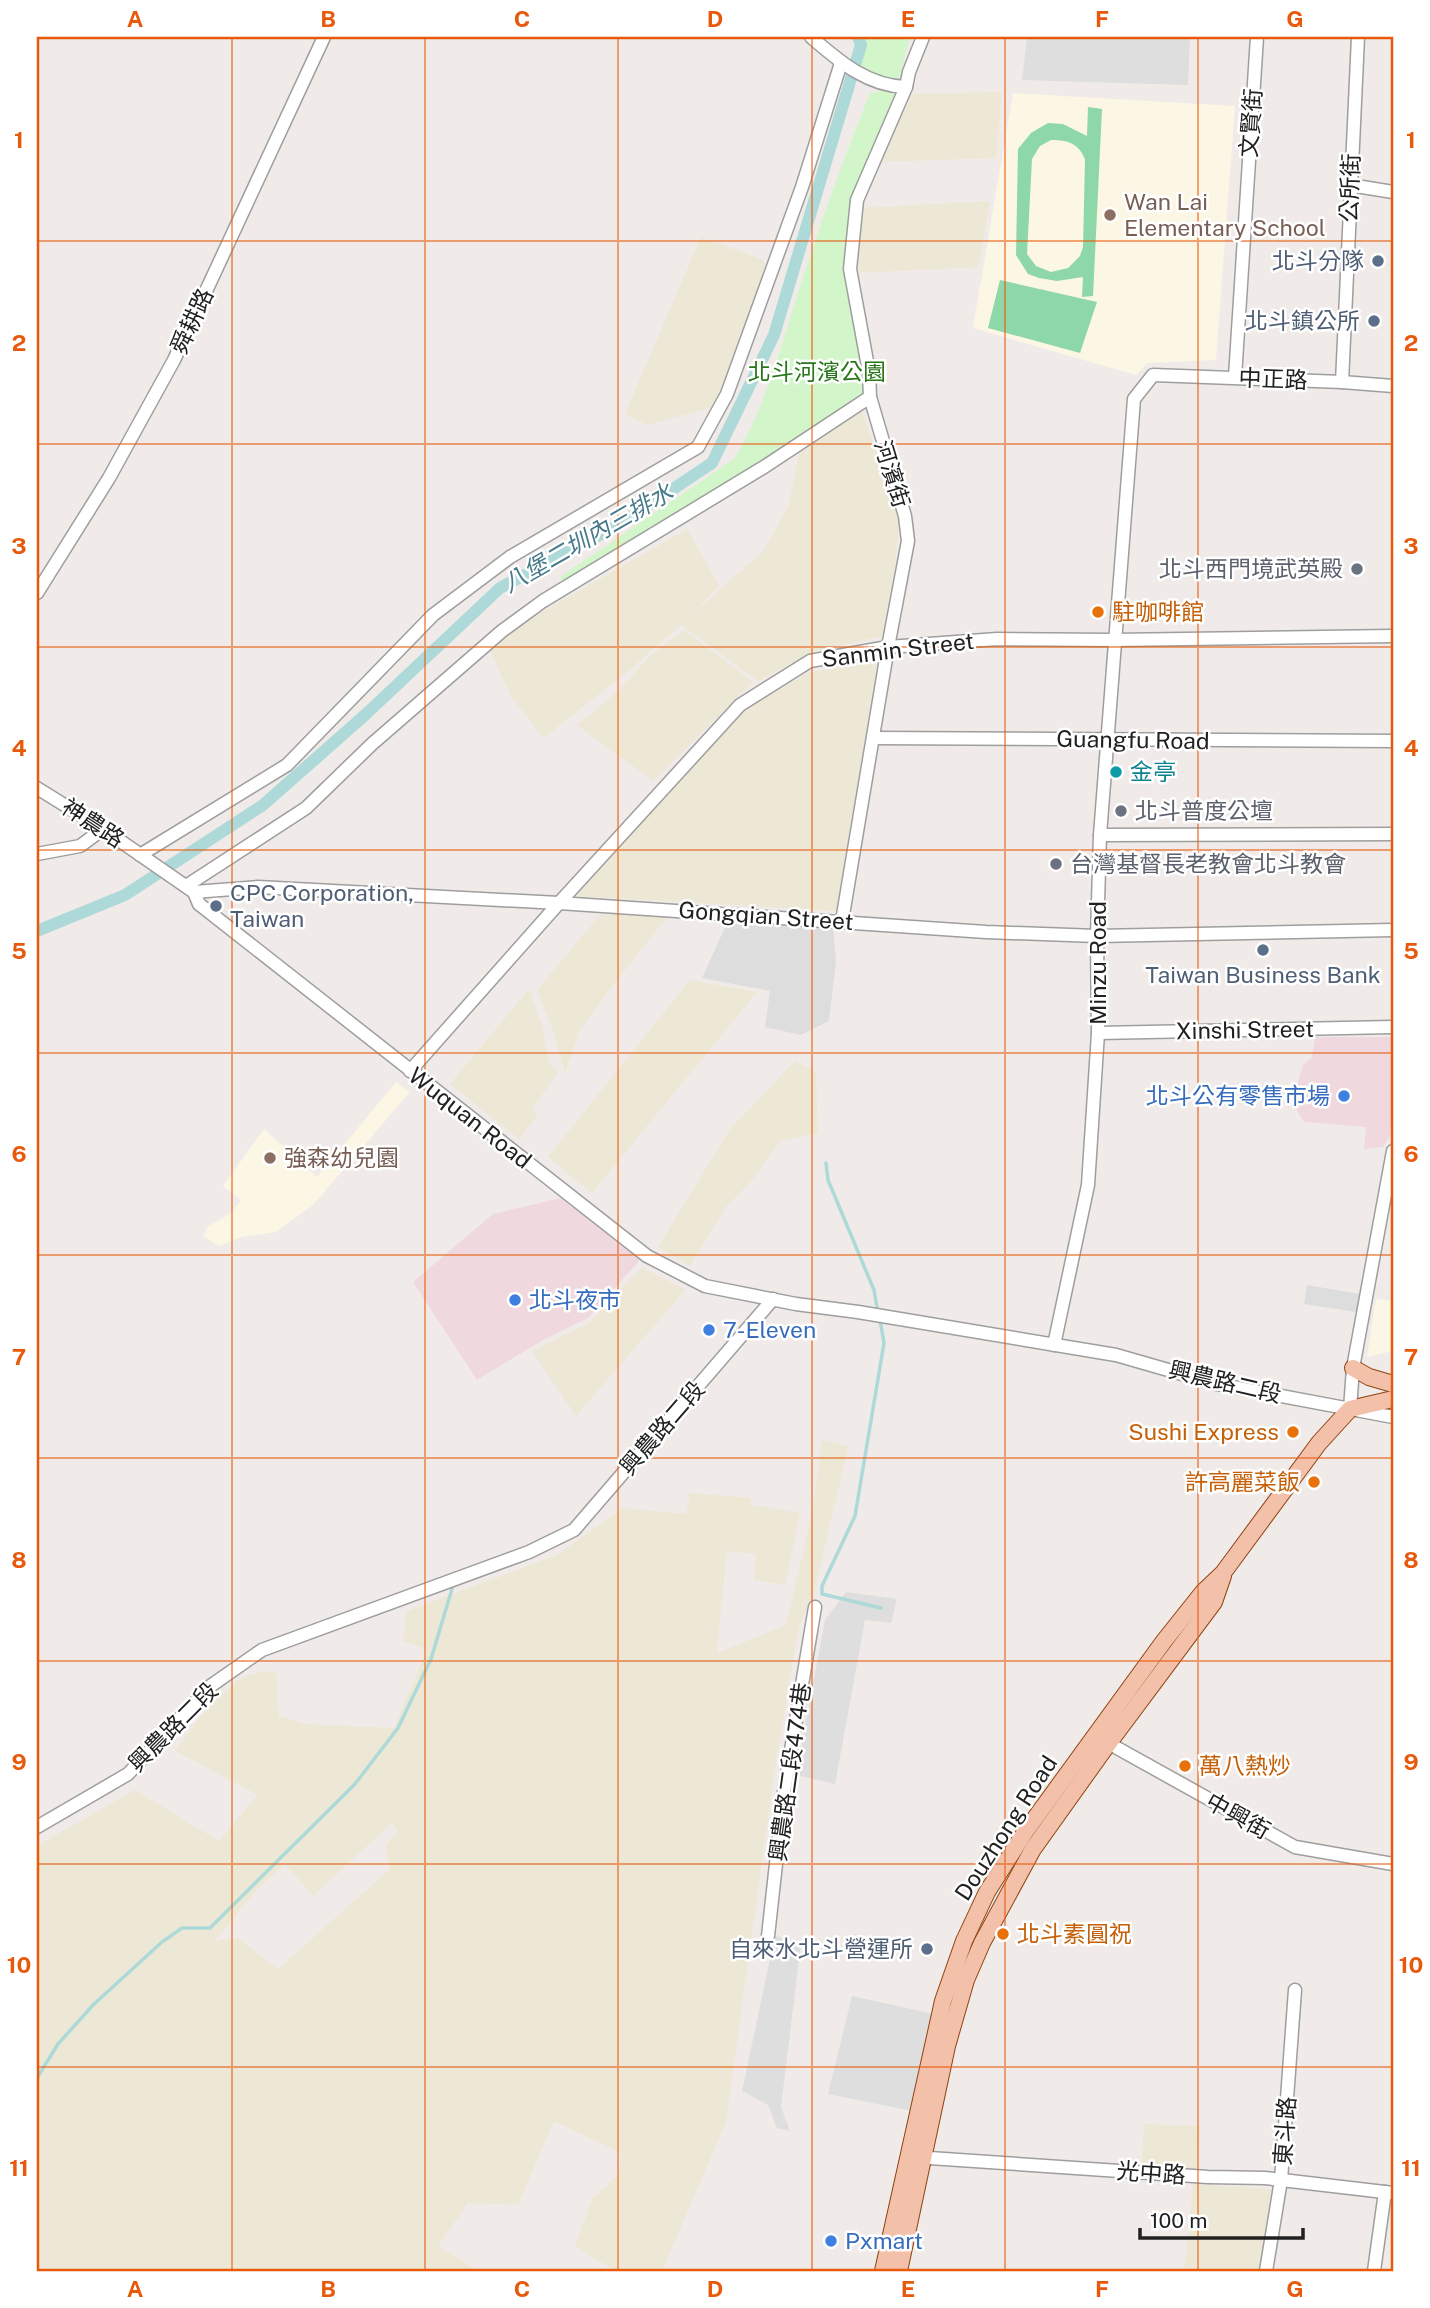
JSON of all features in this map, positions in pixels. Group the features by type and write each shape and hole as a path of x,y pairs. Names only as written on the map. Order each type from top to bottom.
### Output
{"main road":[{"path":"1353,1368 1368,1377 1393,1384"},
{"path":"1350,1409 1393,1399"},
{"name":"Douzhong Road","path":"883,2271 915,2157 940,2045 943,2001 964,1941 987,1892 1025,1832 1101,1739 1164,1641 1203,1592 1223,1573 1319,1443 1350,1409"},
{"name":"Douzhong Road","path":"899,2271 915,2157"}],"street":[{"name":"舜耕路","path":"37,593 109,478 174,360 324,37"},
{"path":"811,37 841,63 886,86 906,87"},
{"name":"河濱街","path":"842,921 908,541 905,516 870,397 869,372 850,270 857,200 906,87 923,37"},
{"name":"文賢街","path":"1235,377 1257,37"},
{"name":"公所街","path":"1342,382 1358,37"},
{"path":"841,63 802,187 727,394 698,447 510,557 433,615 287,765 144,858 187,887 306,808 372,744 502,631 542,601 764,467 870,397"},
{"path":"1350,185 1393,192"},
{"name":"中正路","path":"1153,375 1393,386"},
{"name":"Minzu Road","path":"1054,1345 1087,1185 1098,1033 1100,835 1114,640 1134,399 1153,375"},
{"name":"Sanmin Street","path":"410,1072 559,903 740,705 810,661 888,647 996,639 1393,636"},
{"name":"Guangfu Road","path":"873,738 1393,741"},
{"name":"神農路","path":"37,788 144,858"},
{"path":"37,853 80,846 103,829"},
{"path":"1100,835 1393,834"},
{"name":"Gongqian Street","path":"187,887 258,887 559,903 986,932 1097,936 1393,930"},
{"name":"Wuquan Road","path":"187,887 200,904 647,1256 705,1286 773,1299"},
{"name":"Xinshi Street","path":"1098,1033 1393,1027"},
{"path":"1350,1409 1353,1368 1393,1151"},
{"name":"興農路二段","path":"37,1827 128,1774 209,1687 262,1650 529,1552 573,1530 773,1299 1127,1357 1217,1384 1393,1417"},
{"name":"興農路二段474巷","path":"768,1936 785,1792 815,1607"},
{"name":"中興街","path":"1101,1739 1295,1847 1393,1864"},
{"name":"東斗路","path":"1266,2271 1281,2180 1295,1990"},
{"name":"光中路","path":"915,2157 1281,2180 1389,2192"},
{"path":"1374,2271 1389,2192"}],"shaded area":[{"path":"1027,37 1190,37 1188,85 1022,80"},
{"path":"1002,92 996,158 878,162 913,94"},
{"name":"Wan Lai Elementary School","path":"1013,93 1235,106 1216,360 1147,363 1136,375 973,328"},
{"path":"990,201 979,267 858,273 860,208"},
{"path":"701,237 761,259 767,266 743,336 713,407 647,425 625,414"},
{"path":"862,411 900,516 895,565 882,636 815,651 758,681 681,625 625,674 543,738 511,696 489,649 530,619 687,529 719,585 692,615 764,550 789,505 799,451"},
{"path":"684,630 753,682 653,781 577,725 617,692 649,657"},
{"path":"878,657 836,911 575,896 740,712 808,673"},
{"path":"601,914 668,916 580,1030 565,1074 554,1034 537,990"},
{"path":"728,921 833,929 836,962 829,1021 801,1035 765,1027 770,991 702,978"},
{"path":"690,980 757,992 592,1193 548,1157"},
{"path":"529,989 543,1028 549,1063 558,1072 533,1108 537,1116 519,1139 450,1084"},
{"name":"北斗公有零售市場","path":"1315,1037 1391,1037 1393,1040 1393,1109 1390,1136 1383,1147 1364,1149 1366,1127 1304,1122 1295,1107 1297,1085 1303,1065 1312,1057"},
{"path":"795,1061 816,1072 818,1133 780,1141 750,1183 726,1207 690,1266 658,1247 730,1129"},
{"name":"強森幼兒園","path":"396,1082 410,1092 313,1205 276,1232 241,1237 219,1246 203,1236 208,1226 230,1214 241,1200 223,1186 264,1129 317,1177"},
{"name":"北斗夜市","path":"561,1198 640,1260 588,1318 543,1340 477,1380 413,1282 493,1214"},
{"path":"642,1267 685,1290 576,1416 532,1351 589,1323"},
{"path":"1307,1285 1359,1294 1356,1312 1304,1304"},
{"path":"1376,1299 1393,1301 1393,1351 1367,1357"},
{"path":"822,1440 848,1446 814,1592 799,1627 777,1754 726,2122 662,2271 616,2271 575,2247 592,2199 619,2174 621,2153 554,2121 518,2205 468,2203 438,2246 479,2271 37,2271 37,1846 135,1790 219,1841 258,1795 175,1751 208,1707 239,1679 262,1671 276,1672 279,1716 304,1724 394,1728 427,1649 403,1641 407,1611 557,1555 623,1508 686,1514 690,1493 751,1498 751,1505 800,1513 785,1585 754,1580 756,1554 727,1551 717,1653 786,1625 813,1509","holes":["392,1823 398,1833 385,1845 390,1869 278,1969 238,1938 215,1941 256,1890 285,1864 313,1896"]},
{"path":"846,1592 897,1599 891,1623 865,1620 835,1784 796,1775 825,1620"},
{"path":"775,1936 801,1943 781,2107 790,2131 777,2128 768,2105 742,2091"},
{"path":"852,1996 934,2014 912,2111 828,2094"},
{"path":"1144,2124 1200,2126 1198,2172 1141,2169"},
{"path":"1193,2184 1271,2189 1259,2271 1184,2271"}],"green space":[{"path":"859,37 910,37 897,85 853,70 861,45"},
{"name":"北斗河濱公園","path":"895,89 894,100 853,195 847,271 865,391 724,491 564,583 560,577 734,459 755,420 824,215 870,93"},
{"path":"1088,107 1102,109 1093,296 1082,297 1083,277 1057,281 1039,278 1028,274 1016,255 1018,149 1031,133 1048,123 1063,124 1087,136","holes":["1051,140 1076,146 1085,159 1083,247 1080,256 1068,268 1051,272 1036,266 1027,254 1032,159 1040,146"]},
{"path":"1000,280 1097,302 1080,353 988,328"}],"waterway":[{"name":"八堡二圳內三排水","path":"37,931 125,895 263,805 365,715 500,588 622,523 712,463 774,335 861,45 858,37"},
{"path":"826,1163 828,1180 874,1290 878,1313"},
{"path":"880,1320 884,1343 855,1516 822,1586 822,1594 881,1608"},
{"path":"37,2078 58,2044 93,2005 162,1942 182,1928 210,1928 355,1784 398,1728 431,1659 452,1589"}],"place":[{"name":"Wan Lai Elementary School","path":"1110,215"},
{"name":"北斗分隊","path":"1378,261"},
{"name":"北斗鎮公所","path":"1374,321"},
{"name":"北斗西門境武英殿","path":"1357,569"},
{"name":"駐咖啡館","path":"1098,612"},
{"name":"金亭","path":"1116,772"},
{"name":"北斗普度公壇","path":"1121,811"},
{"name":"台灣基督長老教會北斗教會","path":"1056,864"},
{"name":"CPC Corporation, Taiwan","path":"216,906"},
{"name":"Taiwan Business Bank","path":"1263,950"},
{"name":"北斗公有零售市場","path":"1344,1096"},
{"name":"強森幼兒園","path":"270,1158"},
{"name":"北斗夜市","path":"515,1300"},
{"name":"7-Eleven","path":"709,1330"},
{"name":"Sushi Express","path":"1293,1432"},
{"name":"許高麗菜飯","path":"1314,1482"},
{"name":"萬八熱炒","path":"1185,1766"},
{"name":"北斗素圓祝","path":"1003,1934"},
{"name":"自來水北斗營運所","path":"927,1949"},
{"name":"Pxmart","path":"831,2241"}]}
